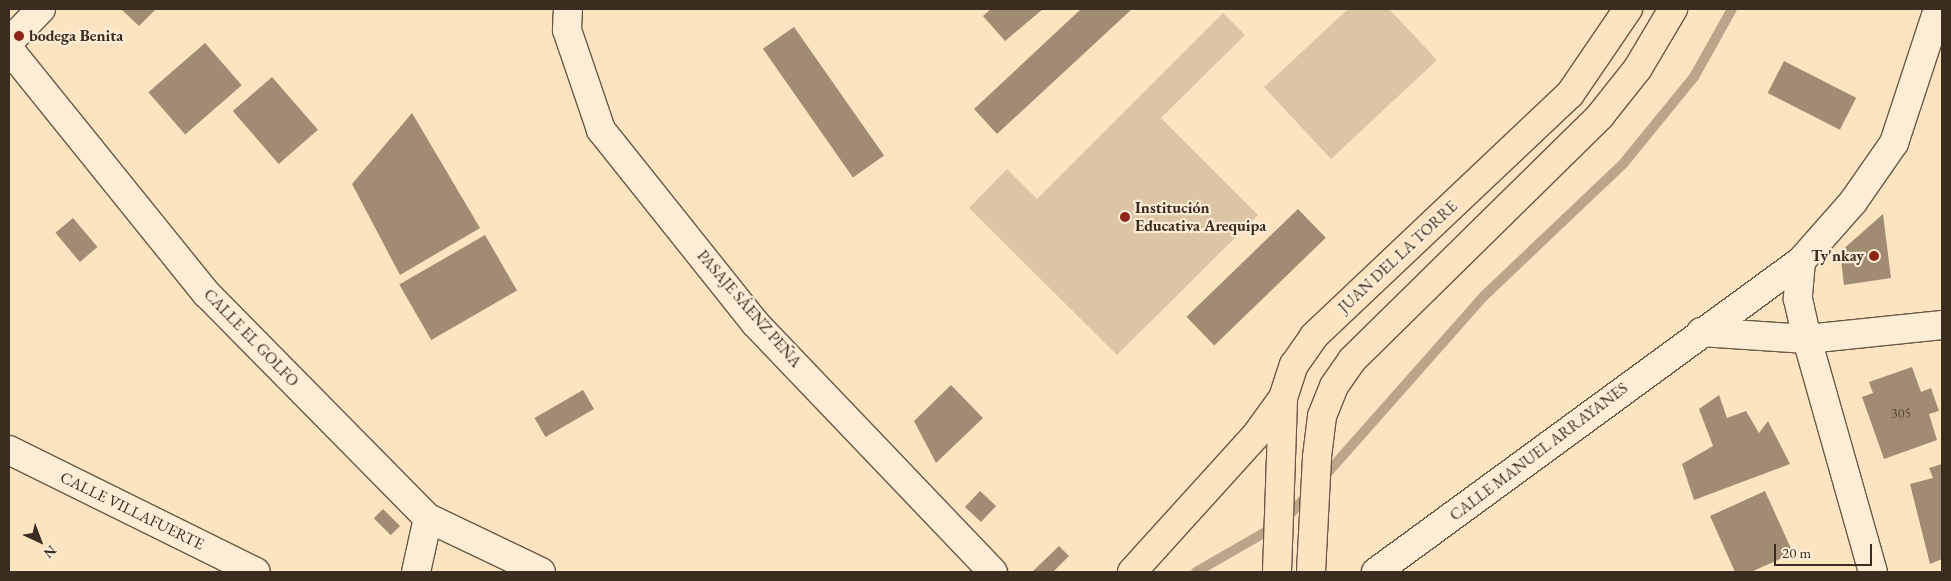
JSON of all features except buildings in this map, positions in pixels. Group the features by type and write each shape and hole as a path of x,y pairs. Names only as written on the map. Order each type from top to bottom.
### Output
{"main road":[{"name":"JUAN DEL LA TORRE","path":"1277,562 1283,398 1294,365 1314,336 1570,94 1628,9"},
{"path":"1311,572 1317,457 1322,416 1334,386 1352,360 1600,116 1638,68 1673,9"},
{"path":"1132,572 1257,434 1283,398"}],"street":[{"path":"9,42 41,9"},
{"name":"PASAJE SÁENZ PEÑA","path":"568,9 567,30 601,130 755,323 993,572"},
{"name":"CALLE MANUEL ARRAYANES","path":"1376,572 1801,261 1853,202 1894,143 1938,9"},
{"name":"CALLE EL GOLFO","path":"9,49 207,294 428,518 541,572"},
{"path":"1801,261 1798,299 1807,339 1873,572"},
{"path":"1702,332 1807,339 1942,325"},
{"name":"CALLE VILLAFUERTE","path":"9,450 256,572"},
{"path":"416,572 428,518"}],"shaded area":[{"path":"1348,9 1389,9 1437,60 1331,159 1264,87"},
{"path":"1223,13 1245,35 1161,118 1258,215 1117,355 969,208 1007,169 1037,199"}],"waterway":[{"path":"1322,479 1485,295 1623,164 1694,77 1732,9"},
{"path":"1196,572 1283,522 1310,492"}],"place":[{"name":"bodega Benita","path":"19,36"},
{"name":"Institución Educativa Arequipa","path":"1125,217"},
{"name":"Ty'nkay","path":"1874,256"}]}
